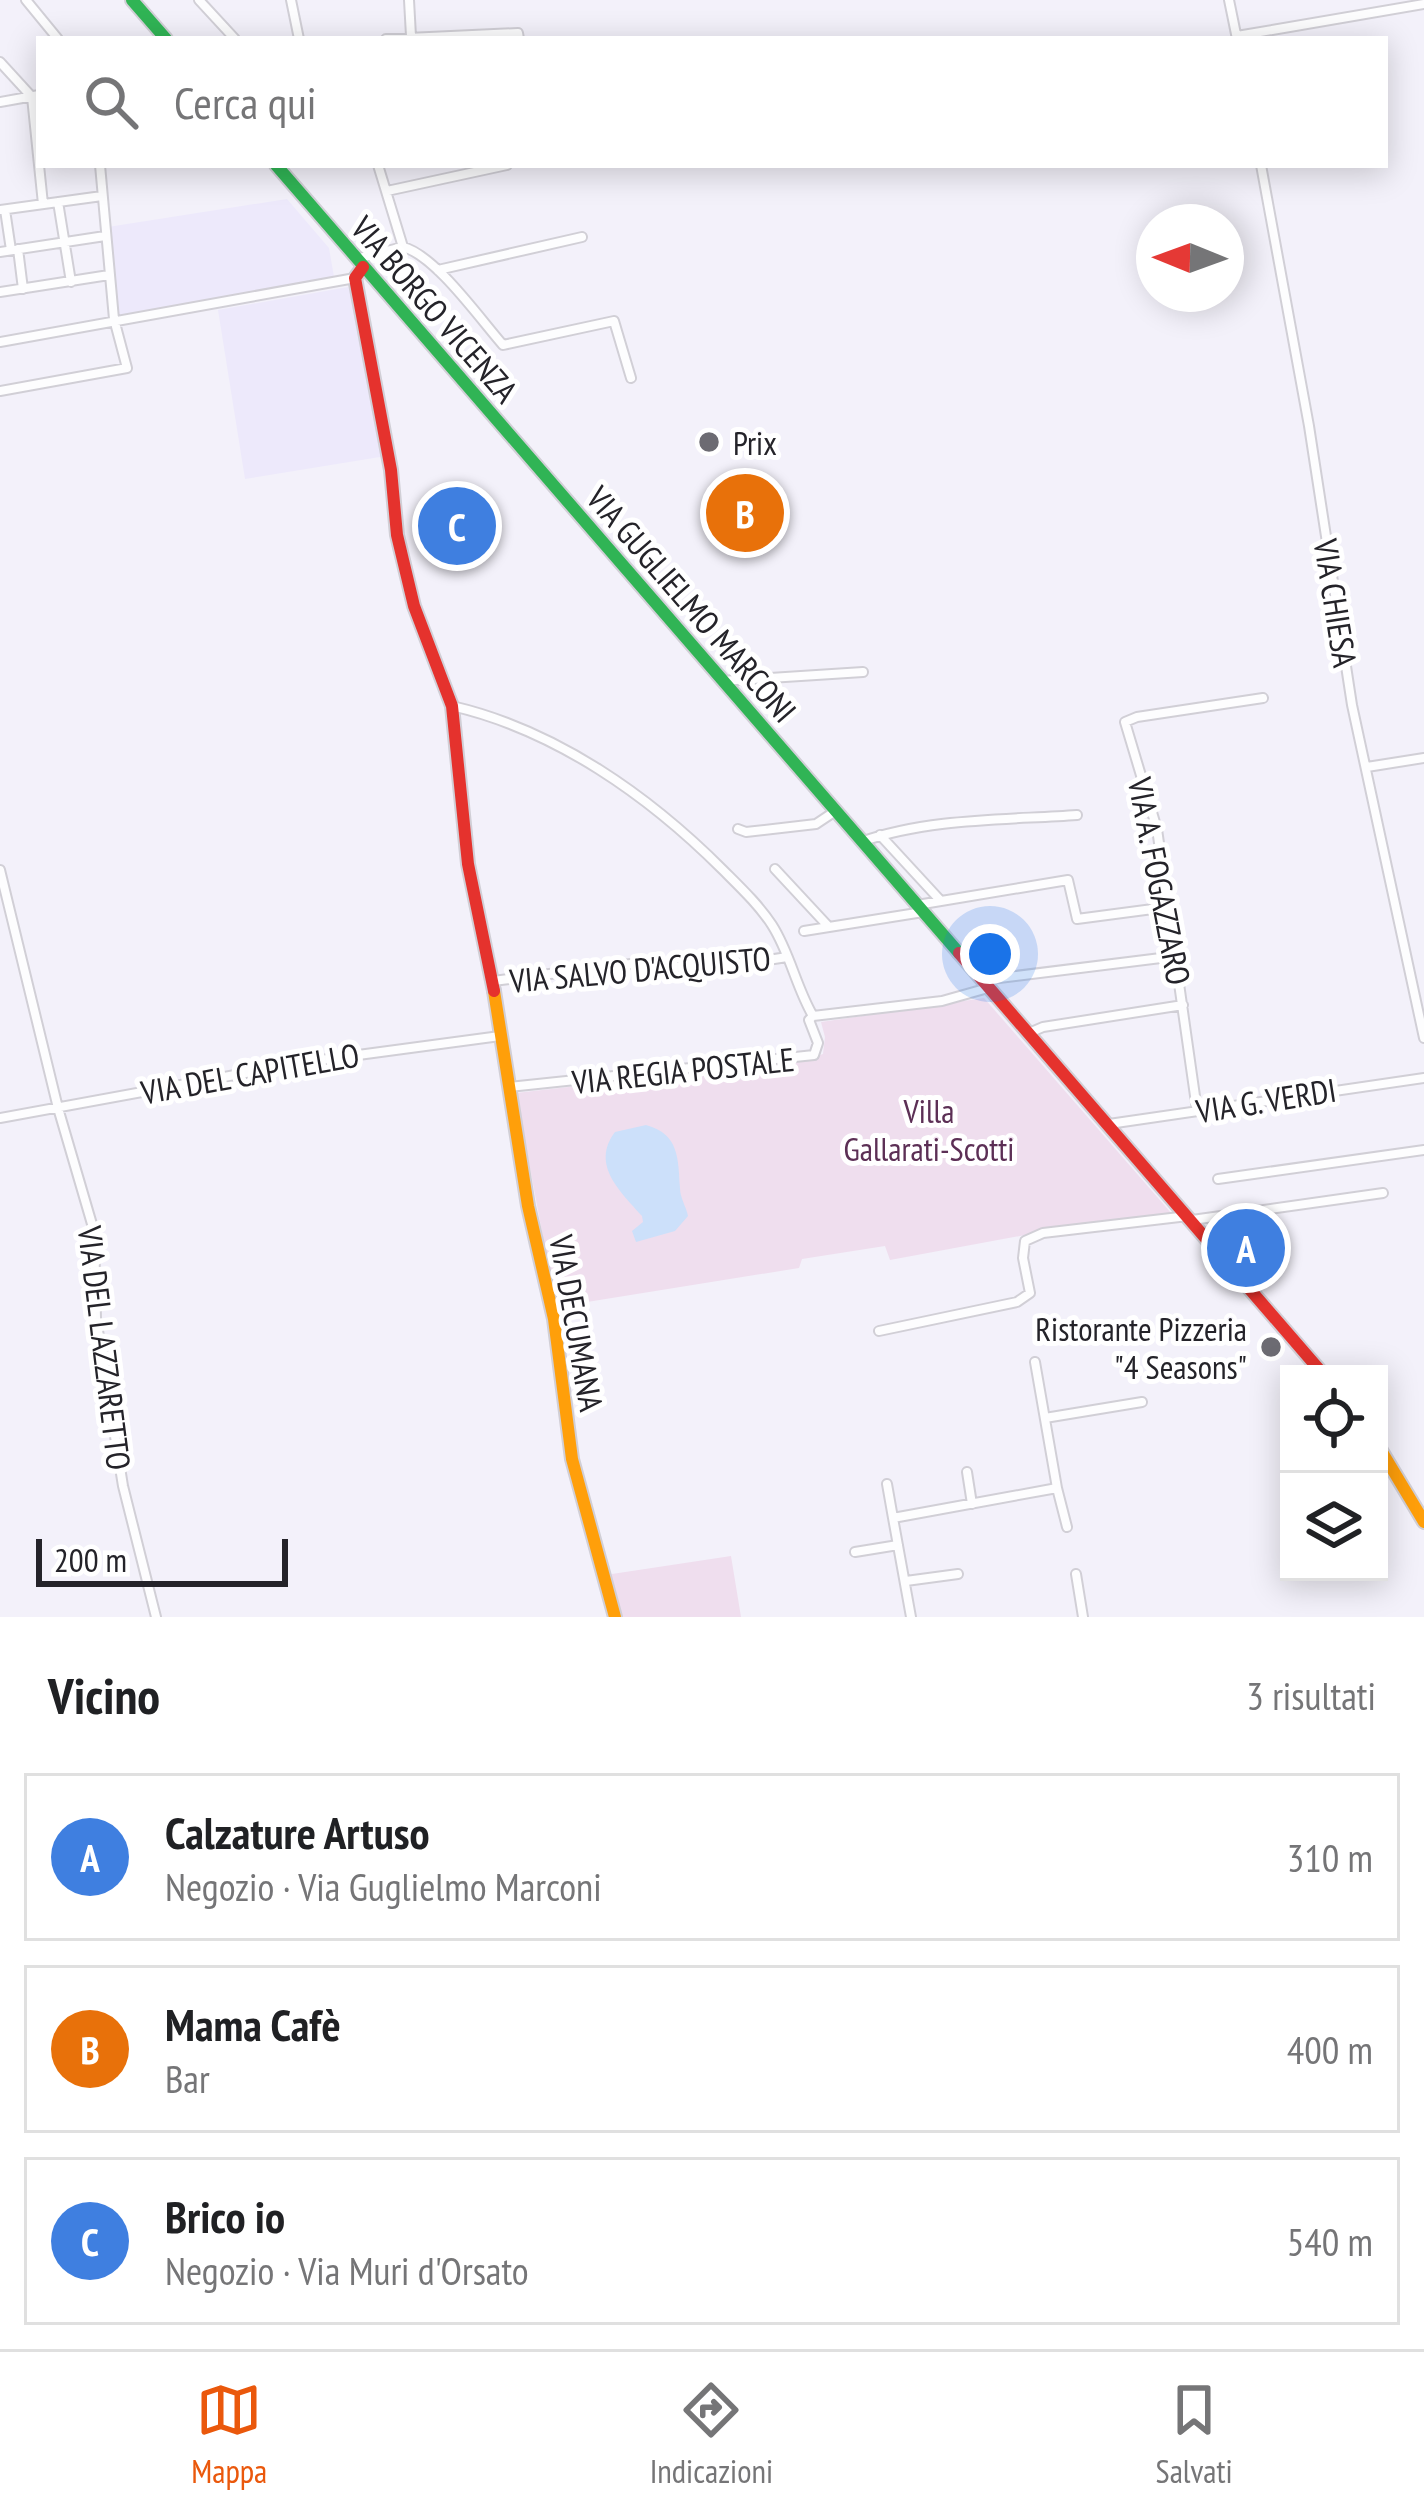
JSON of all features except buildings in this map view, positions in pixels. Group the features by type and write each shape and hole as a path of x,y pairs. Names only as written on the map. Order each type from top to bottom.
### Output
{"street":[{"path":"26,0 56,36"},
{"path":"132,0 163,36"},
{"path":"199,0 232,36"},
{"path":"291,0 298,36"},
{"path":"410,0 411,36"},
{"path":"1229,0 1237,36"},
{"path":"1248,36 1424,4"},
{"path":"466,36 518,36"},
{"path":"0,62 36,96"},
{"path":"0,102 36,97"},
{"path":"41,168 43,204"},
{"path":"0,391 127,368 114,319 100,168"},
{"name":"VIA BORGO VICENZA","path":"278,168 358,268 506,434"},
{"path":"379,168 403,247"},
{"name":"VIA CHIESA","path":"1262,168 1309,426 1352,705 1424,1038"},
{"path":"387,191 467,169"},
{"path":"23,290 3,210 102,196"},
{"path":"58,202 71,282"},
{"path":"10,250 106,236"},
{"path":"436,271 582,237"},
{"path":"0,342 358,268 403,247 415,250 503,344 614,321 631,378"},
{"name":"VIA DECUMANA","path":"358,268 397,535 414,606 452,706 468,864 493,981 528,1206 554,1319 572,1459 615,1617"},
{"path":"0,292 110,274"},
{"name":"VIA GUGLIELMO MARCONI","path":"506,434 1316,1365"},
{"path":"721,681 863,672"},
{"name":"VIA A. FOGAZZARO","path":"1197,1110 1157,829 1125,722 1263,698"},
{"name":"VIA REGIA POSTALE","path":"452,706 495,716 547,739 678,825 770,921 797,988 814,1016"},
{"path":"1367,767 1424,758"},
{"path":"738,829 816,824 835,812"},
{"path":"862,842 880,836 1077,815"},
{"path":"880,836 939,899"},
{"path":"775,869 829,927"},
{"name":"VIA DEL LAZZARETTO","path":"0,870 58,1108 94,1231 96,1318 123,1486 156,1617"},
{"path":"804,931 920,909 939,899 1068,880 1077,919 1168,907"},
{"name":"VIA REGIA POSTALE","path":"509,1087 814,1055 818,1042 809,1020 814,1016 942,1001 986,984 1177,956"},
{"name":"VIA SALVO D'ACQUISTO","path":"493,981 655,961 683,968 717,968 787,957"},
{"path":"1029,1033 1057,1024 1184,1005"},
{"name":"VIA DEL CAPITELLO","path":"0,1118 276,1067 500,1036"},
{"name":"VIA G. VERDI","path":"1108,1124 1424,1078"},
{"path":"1218,1179 1424,1150"},
{"path":"880,1331 1018,1302 1030,1293 1024,1241 1043,1233 1383,1193"},
{"path":"1035,1362 1067,1528"},
{"path":"1045,1418 1142,1402"},
{"path":"1388,1462 1424,1522"},
{"path":"967,1472 972,1504"},
{"path":"887,1484 911,1617"},
{"path":"893,1519 1058,1487"},
{"path":"855,1552 898,1545"},
{"path":"904,1578 958,1574"},
{"path":"1076,1574 1083,1617"}],"shaded area":[{"path":"287,199 329,248 334,277 118,316 108,227"},
{"path":"348,287 355,293 386,456 245,479 218,310"}],"green space":[{"name":"Villa Gallarati-Scotti","path":"984,998 1172,1214 890,1260 885,1246 802,1259 799,1268 556,1307 516,1093 805,1060 823,1054 821,1022"},
{"path":"731,1556 741,1617 618,1617 607,1579 612,1574"}],"water":[{"path":"646,1125 665,1135 675,1149 688,1216 675,1231 636,1242 632,1231 643,1222 642,1216 611,1177 606,1156 615,1132"}],"traffic: fast":[{"path":"132,0 163,36"},
{"path":"279,168 959,953"}],"traffic: slow":[{"path":"494,991 528,1206 554,1319 572,1459 615,1617"},
{"path":"1388,1462 1424,1522"}],"traffic: jam":[{"path":"363,267 355,278 391,470 397,535 414,606 452,706 468,864 494,991"},
{"path":"959,953 1315,1365"}],"place":[{"name":"Prix","path":"709,442"},
{"name":"Mama Cafè","path":"745,513"},
{"name":"Brico io","path":"457,526"},
{"name":"Calzature Artuso","path":"1246,1248"},
{"name":"Ristorante Pizzeria \"4 Seasons\"","path":"1271,1347"}]}
